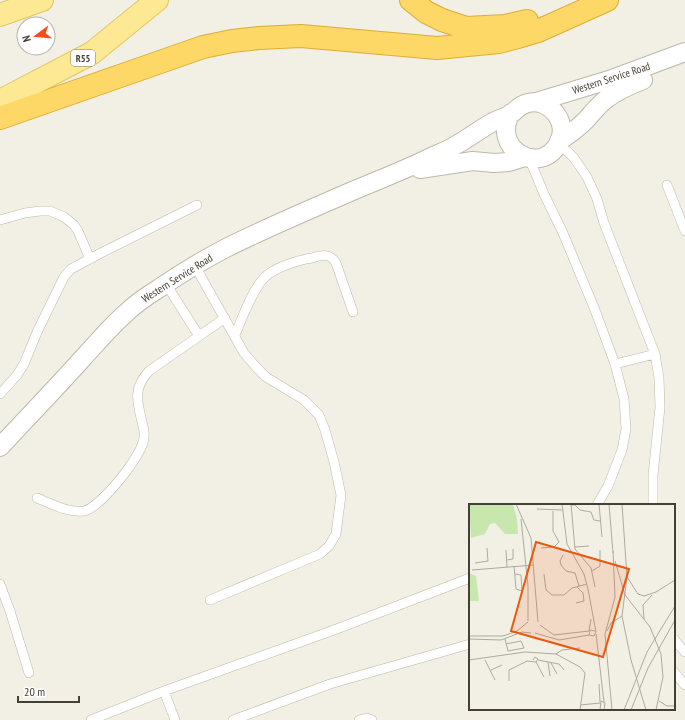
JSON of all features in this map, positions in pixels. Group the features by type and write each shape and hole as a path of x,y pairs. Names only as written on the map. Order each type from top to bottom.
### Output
{"highway":[{"path":"410,0 426,12 442,20 466,28 504,26 598,4"},
{"path":"0,118 203,47 232,41 301,36 437,48 498,42 518,38 538,31 598,4"}],"main road":[{"path":"0,15 42,0"},
{"name":"R55","path":"0,101 92,53 157,0"}],"street":[{"name":"Western Service Road","path":"536,102 612,79 685,52"},
{"name":"Western Service Road","path":"558,143 585,121 606,99 619,90 685,63"},
{"path":"536,102 544,104 556,113 560,119 562,134 552,151 545,156 537,158 527,157 516,152 509,144 507,139 506,128 512,113 522,104 536,102"},
{"name":"Western Service Road","path":"0,447 127,311 166,284 226,248 455,146 494,121 512,113"},
{"name":"Western Service Road","path":"398,172 466,162 509,162 527,157"}],"lane":[{"path":"558,143 574,158 587,177 597,199 604,223 655,354 659,378 660,407 653,475 653,504"},
{"path":"527,157 563,232 595,310 615,364 624,399 626,429 622,450 608,486 598,504"},
{"path":"667,185 685,231"},
{"path":"0,394 17,375 24,364 38,330 64,277 71,270 197,204"},
{"path":"0,220 40,210 50,211 64,217 74,225 78,231 90,259"},
{"path":"235,335 258,286 264,277 285,266 322,255 329,256 334,259 353,312"},
{"path":"194,266 244,353 266,377 304,400 319,415 334,462 341,495 336,534 329,546 320,554 210,600"},
{"path":"166,284 199,336"},
{"path":"37,498 66,510 75,511 86,510 92,507 110,492 133,462 143,446 144,437 138,394 142,378 149,371 225,318"},
{"path":"615,364 655,354"},
{"path":"91,720 164,691 334,630 469,578"},
{"path":"0,584 29,673"},
{"path":"675,641 685,652"},
{"path":"233,720 330,684 469,644"},
{"path":"675,673 685,685"},
{"path":"164,691 175,720"},
{"path":"359,720 367,718 372,720"}]}
